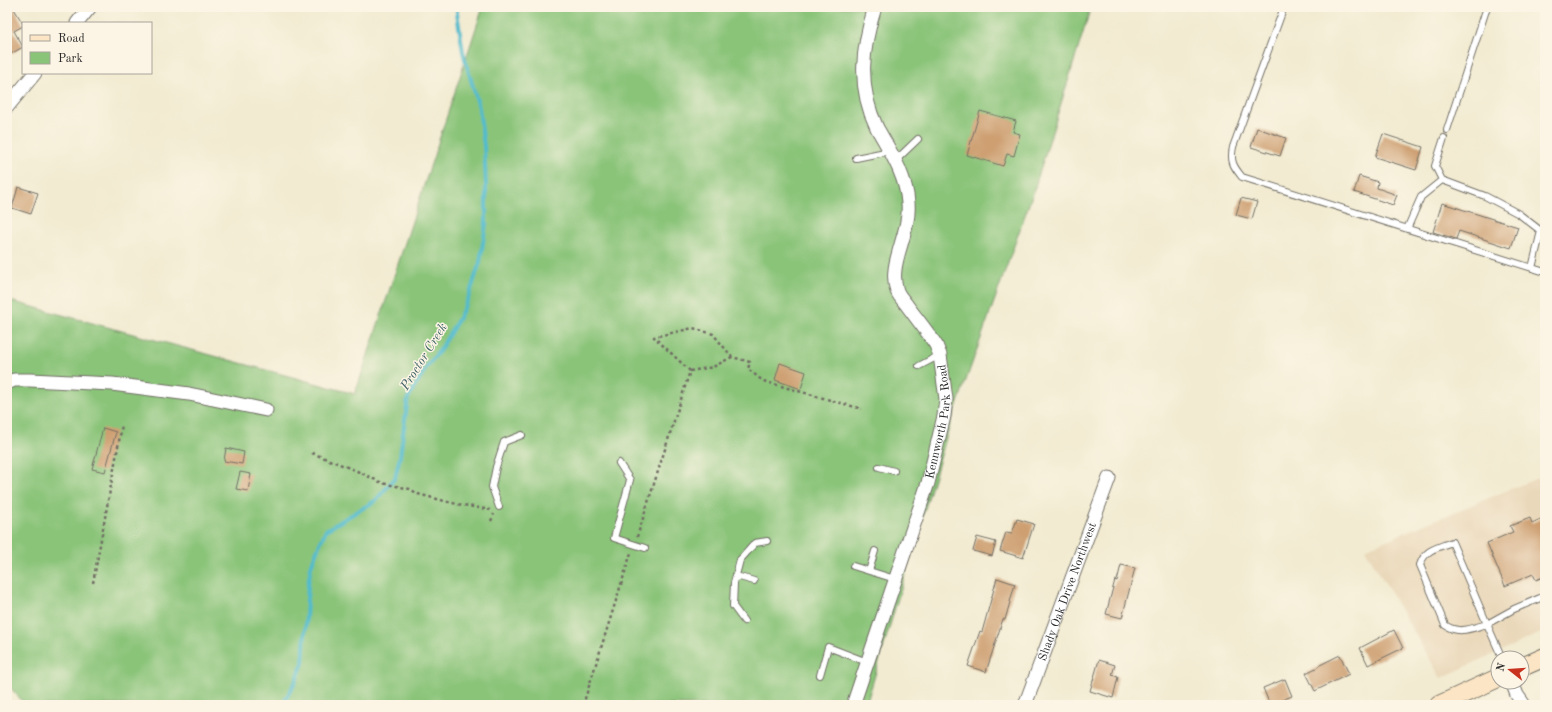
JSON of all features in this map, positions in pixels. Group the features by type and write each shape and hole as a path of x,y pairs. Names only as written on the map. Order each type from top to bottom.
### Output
{"main road":[{"path":"1530,664 1545,657"},
{"path":"1440,705 1490,682"}],"street":[{"path":"78,22 90,7"},
{"name":"Kennworth Park Road","path":"853,705 928,483 944,416 946,399 940,355 936,345 898,292 894,276 897,260 907,228 908,215 906,191 893,156 876,125 870,109 866,91 863,72 864,51 875,7"},
{"path":"7,107 34,74"},
{"path":"7,383 14,380 30,380 112,384 189,394 266,410"},
{"name":"Shady Oak Drive Northwest","path":"1025,705 1109,478"},
{"path":"1516,690 1524,705"}],"lane":[{"path":"1284,7 1233,147 1231,158 1234,166 1242,177 1545,272"},
{"path":"1447,130 1487,7"},
{"path":"1444,138 1435,166 1442,180 1485,196 1519,214 1541,231 1532,268"},
{"path":"856,158 893,156 918,139"},
{"path":"1407,229 1421,197 1442,180"},
{"path":"919,366 940,355"},
{"path":"499,507 492,487 496,467 504,442 522,435"},
{"path":"620,463 630,480 614,538 645,548"},
{"path":"879,467 894,471"},
{"path":"744,621 732,606 734,583 740,560 755,543 767,541"},
{"path":"1498,650 1487,624 1452,542 1429,551 1423,557 1420,565 1445,625 1453,630 1463,630 1487,624 1514,609 1545,596"},
{"path":"869,571 875,551"},
{"path":"853,566 895,579"},
{"path":"736,576 754,581"},
{"path":"820,675 828,647 867,662"}],"path":[{"path":"732,357 714,367 690,371 654,337 693,328 713,334 732,357 750,362 748,368 763,381 862,409"},
{"path":"94,583 122,425"},
{"path":"312,453 358,471 382,483 410,489 425,496 495,511 491,521"}],"shaded area":[{"path":"1545,475 1545,631 1503,650 1490,650 1490,656 1441,678 1365,549"}],"green space":[{"path":"483,7 1091,7 1034,190 950,425 866,705 26,705 7,684 7,300 355,394"}],"building":[{"path":"7,7 13,7 22,22 22,27 14,31 22,48 7,56"},
{"path":"980,111 1016,121 1013,132 1020,134 1014,156 1007,154 1003,166 967,155"},
{"path":"1257,128 1286,138 1280,156 1251,147"},
{"path":"1383,134 1423,147 1416,170 1375,157"},
{"path":"1359,176 1378,182 1377,188 1397,195 1393,205 1354,192"},
{"path":"18,187 38,193 31,214 12,208"},
{"path":"1241,198 1257,202 1252,219 1236,215"},
{"path":"1442,203 1518,227 1511,248 1459,231 1456,239 1433,232"},
{"path":"780,363 806,372 801,389 775,380"},
{"path":"103,428 116,432 105,472 92,469"},
{"path":"226,448 244,452 242,464 224,461"},
{"path":"240,472 251,474 248,491 236,489"},
{"path":"1545,517 1545,576 1536,580 1533,574 1505,586 1487,543 1513,532 1510,526 1530,518 1532,523"},
{"path":"1017,519 1034,524 1023,558 1000,551 1006,532 1012,533"},
{"path":"977,537 996,542 992,556 973,551"},
{"path":"1121,565 1135,568 1122,618 1106,614 1115,580 1117,581"},
{"path":"997,578 1015,584 1005,620 1003,619 986,672 968,666 980,631 982,632"},
{"path":"1394,630 1403,648 1368,665 1360,648"},
{"path":"1340,655 1349,674 1315,691 1306,673"},
{"path":"1099,660 1115,665 1112,675 1118,677 1113,698 1090,691"},
{"path":"1285,679 1292,696 1270,705 1263,688"}],"waterway":[{"name":"Proctor Creek","path":"282,705 296,681 303,663 308,585 311,566 326,530 375,501 395,478 400,456 408,398 428,365 440,350 460,316 468,299 480,262 486,224 484,146 479,108 463,52 457,7"}]}
